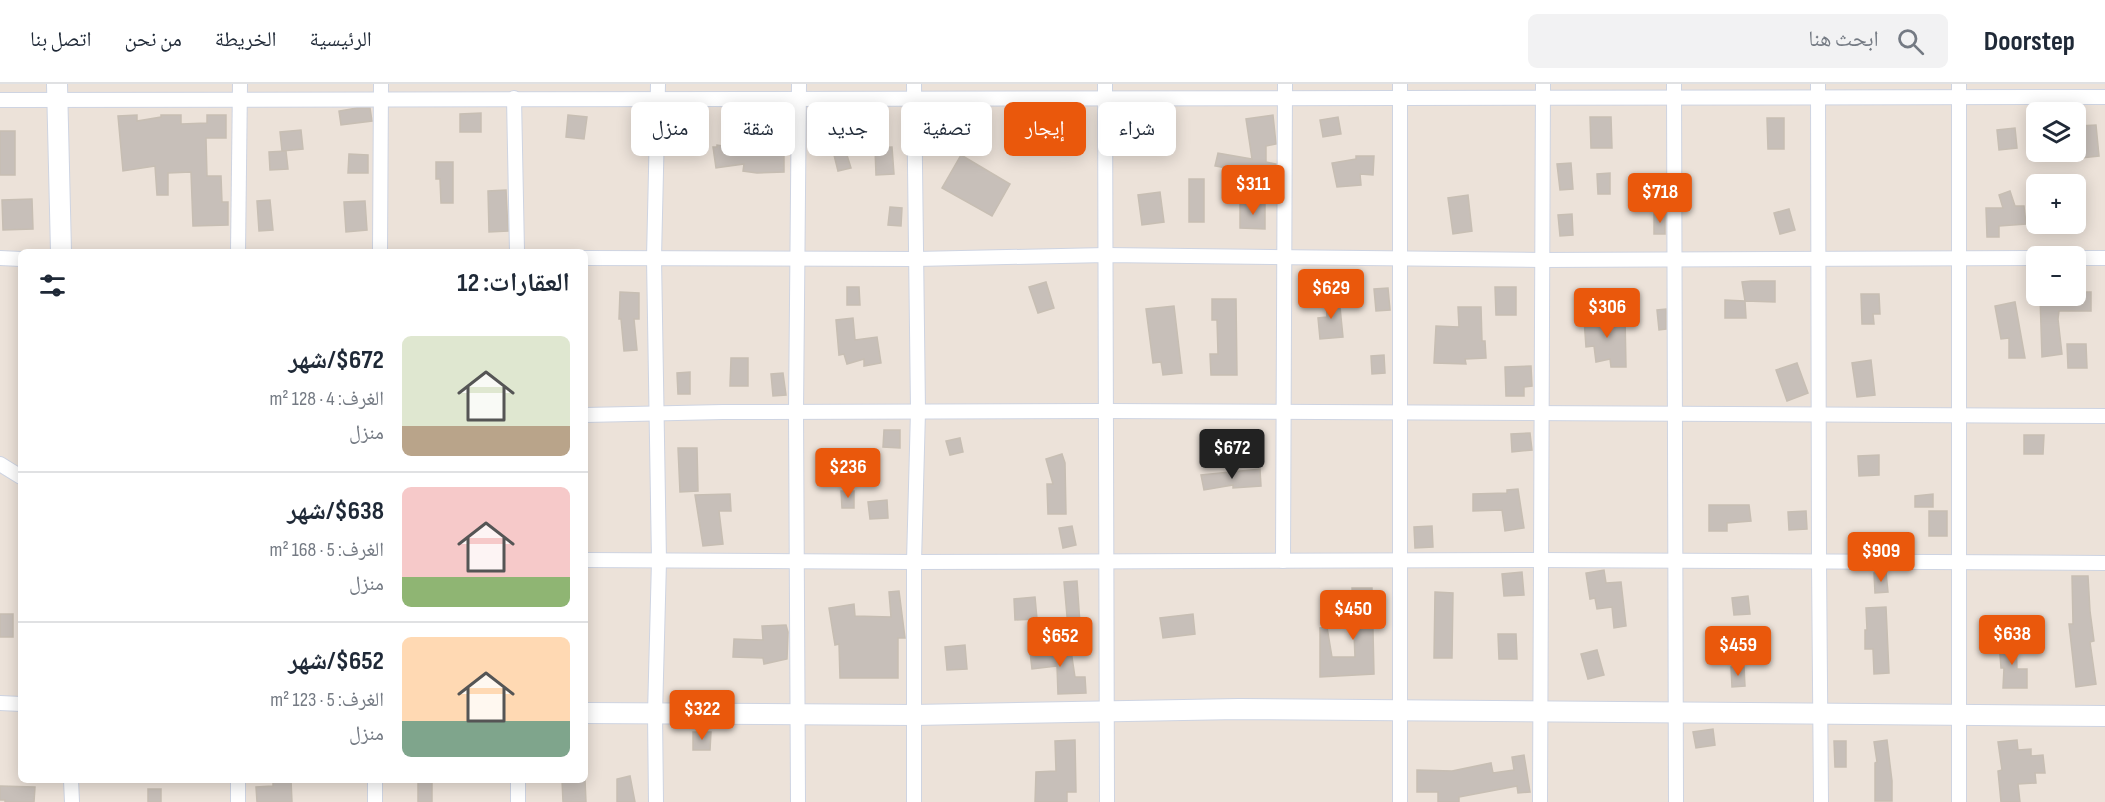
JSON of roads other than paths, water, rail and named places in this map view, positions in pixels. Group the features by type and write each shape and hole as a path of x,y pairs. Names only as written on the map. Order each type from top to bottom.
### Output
{"main road":[{"path":"57,91 61,249"},
{"path":"588,713 914,715 1239,709 2105,716"}],"street":[{"path":"0,100 57,91 381,91 514,98 657,91 1959,91 2105,97"},
{"path":"238,249 240,91"},
{"path":"380,249 381,91"},
{"path":"656,802 655,714 659,561 654,258 657,91"},
{"path":"798,802 796,258 799,91"},
{"path":"914,91 918,411 914,562 914,802"},
{"path":"1105,91 1107,802"},
{"path":"1283,561 1285,91"},
{"path":"1400,91 1400,802"},
{"path":"1540,802 1542,91"},
{"path":"1674,91 1676,802"},
{"path":"1818,91 1818,562 1821,802"},
{"path":"1959,91 1959,802"},
{"path":"514,98 517,249"},
{"path":"588,258 916,259 1106,255 1542,260 2026,258"},
{"path":"0,258 18,259"},
{"path":"2086,258 2105,258"},
{"path":"588,415 1106,411 2105,416"},
{"path":"0,464 18,475"},
{"path":"588,560 1107,562 1542,560 2105,563"},
{"path":"0,703 18,704"},
{"path":"71,783 72,802"},
{"path":"238,783 238,802"},
{"path":"375,783 375,802"},
{"path":"518,783 518,802"}]}
